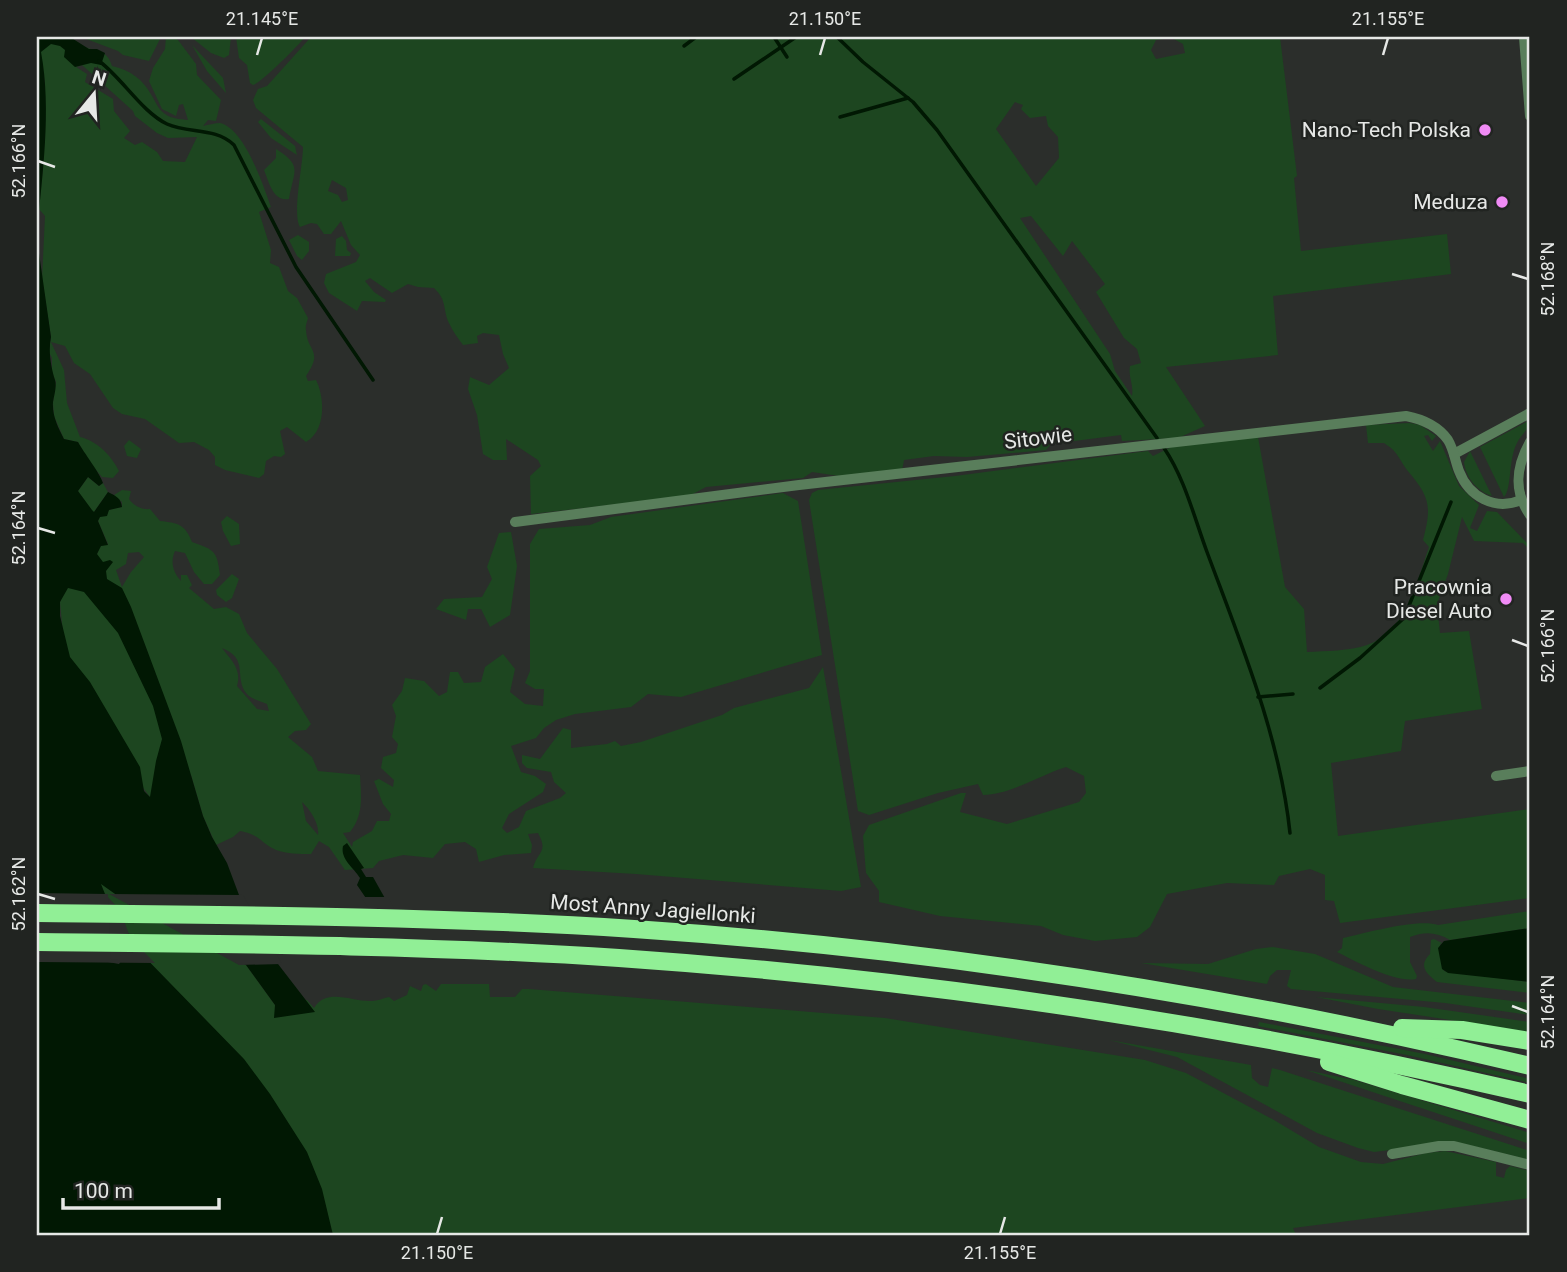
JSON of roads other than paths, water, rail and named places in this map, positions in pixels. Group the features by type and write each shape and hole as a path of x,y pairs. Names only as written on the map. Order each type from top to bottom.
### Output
{"highway":[{"name":"Most Anny Jagiellonki","path":"37,913 435,919 712,935 1002,967 1134,987 1354,1027"},
{"path":"37,942 421,948 679,962 921,987 1077,1008 1256,1039 1530,1094"},
{"path":"1354,1027 1462,1030 1530,1041"},
{"path":"1354,1027 1530,1066"},
{"path":"1256,1039 1402,1085 1530,1119"}],"street":[{"path":"1524,37 1530,116"},
{"path":"1454,454 1530,414"},
{"name":"Sitowie","path":"515,522 799,485 1406,416 1430,424 1448,441 1463,479 1476,495 1499,504 1513,504 1521,500"},
{"path":"1530,442 1517,480 1521,500 1530,515"},
{"path":"1496,776 1530,771"},
{"path":"1392,1154 1454,1146 1530,1166"}],"waterway":[{"path":"684,46 696,37"},
{"path":"774,37 787,57"},
{"path":"734,79 796,37"},
{"path":"837,37 913,102 937,130 1157,438"},
{"path":"99,61 158,119 175,127 219,136 234,145 296,267 373,380"},
{"path":"840,117 908,98"},
{"path":"1164,448 1178,472 1257,690 1277,761 1290,833"},
{"path":"1320,688 1360,658 1404,618 1451,502"},
{"path":"1258,697 1293,694"}],"place":[{"name":"Nano-Tech Polska","path":"1485,130"},
{"name":"Meduza","path":"1502,202"},
{"name":"Pracownia Diesel Auto","path":"1506,599"}]}
